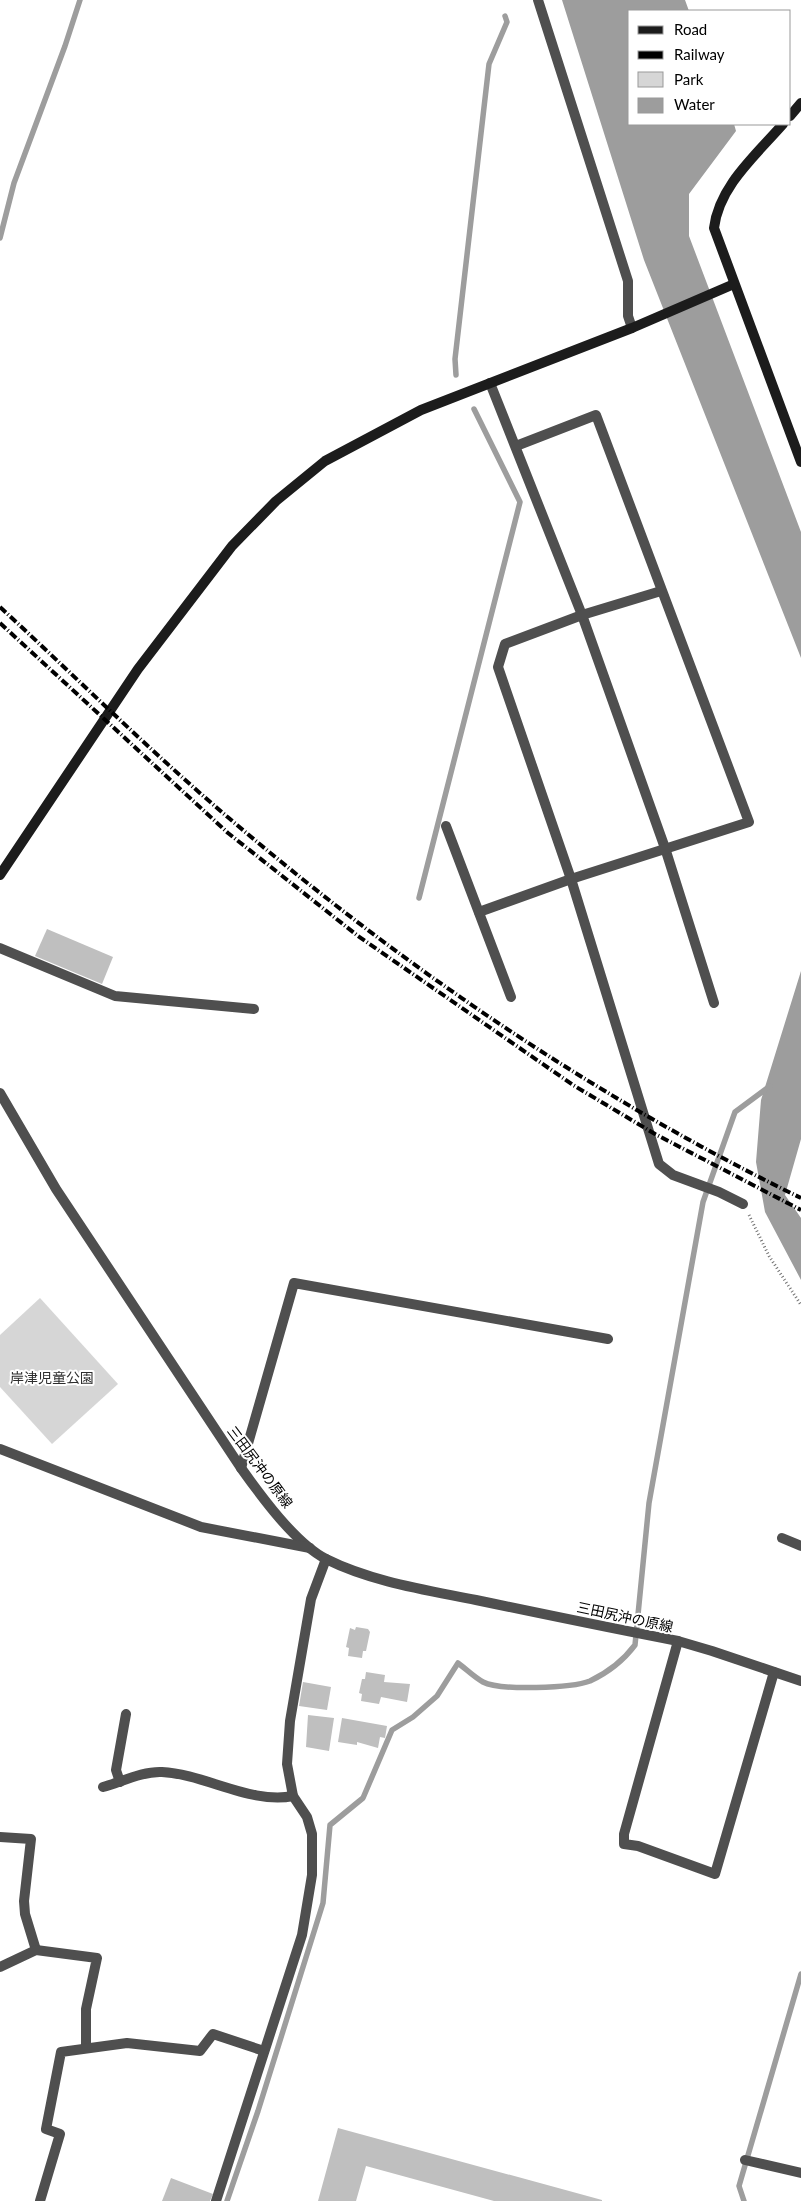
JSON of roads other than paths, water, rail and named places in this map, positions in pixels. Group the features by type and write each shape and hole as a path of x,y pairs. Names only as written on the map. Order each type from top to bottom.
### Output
{"street":[{"path":"538,0 628,281 628,316 632,328"},
{"path":"791,115 801,103"},
{"path":"782,125 729,187 716,213 714,228 801,462"},
{"path":"0,875 138,669 232,546 276,501 325,462 421,410 643,324 734,284"},
{"path":"490,383 582,615 665,848 714,1003"},
{"path":"479,912 571,879 749,822 596,415 516,446"},
{"path":"661,591 582,615 505,644 498,667 571,879 659,1164 673,1175 719,1192 743,1204"},
{"path":"446,826 511,997"},
{"path":"0,948 115,996 254,1009"},
{"name":"三田尻沖の原線","path":"0,1093 56,1189 241,1468 267,1504 310,1548 326,1559 367,1575 417,1588 678,1641 801,1681"},
{"path":"241,1468 294,1283 608,1339"},
{"path":"0,1449 201,1527 310,1548"},
{"path":"782,1538 801,1546"},
{"path":"216,2201 302,1935 312,1874 312,1834 306,1817 293,1796 287,1764 290,1720 311,1599 326,1559"},
{"path":"678,1641 624,1834 624,1844 638,1846 715,1874 774,1672"},
{"path":"120,1782 116,1770 126,1714"},
{"path":"103,1787 162,1772 204,1780 279,1799 293,1796"},
{"path":"0,1837 31,1839 24,1901 25,1914 36,1950"},
{"path":"0,1967 36,1950 97,1958 86,2009 86,2048"},
{"path":"40,2201 60,2134 46,2129 62,2052 127,2044 200,2051 213,2034 264,2051"},
{"path":"745,2160 801,2173"}],"water":[{"path":"562,0 685,0 689,10 628,10 628,125 734,125 736,131 689,194 689,236 801,532 801,658 644,260"},
{"path":"801,971 801,1139 785,1195 801,1218 801,1280 765,1212 756,1162 761,1100"}],"waterway":[{"path":"0,238 14,183 80,0"},
{"path":"456,375 455,359 489,64 507,22 505,16"},
{"path":"419,898 520,502 474,409"},
{"path":"227,2201 258,2111 323,1903 330,1825 363,1798 392,1730 413,1717 437,1696 458,1663 483,1682 492,1685 536,1688 568,1685 590,1681 603,1674 615,1666 635,1645 649,1503 703,1202 735,1112 770,1086"},
{"path":"744,2201 739,2186 801,1974"}],"railway":[{"path":"0,607 207,799 302,879 369,931 507,1029 579,1075 726,1160 801,1198"},
{"path":"0,623 228,833 358,936 573,1085 655,1134 801,1210"}],"park label":[{"name":"岸津児童公園","path":"52,1378"}]}
